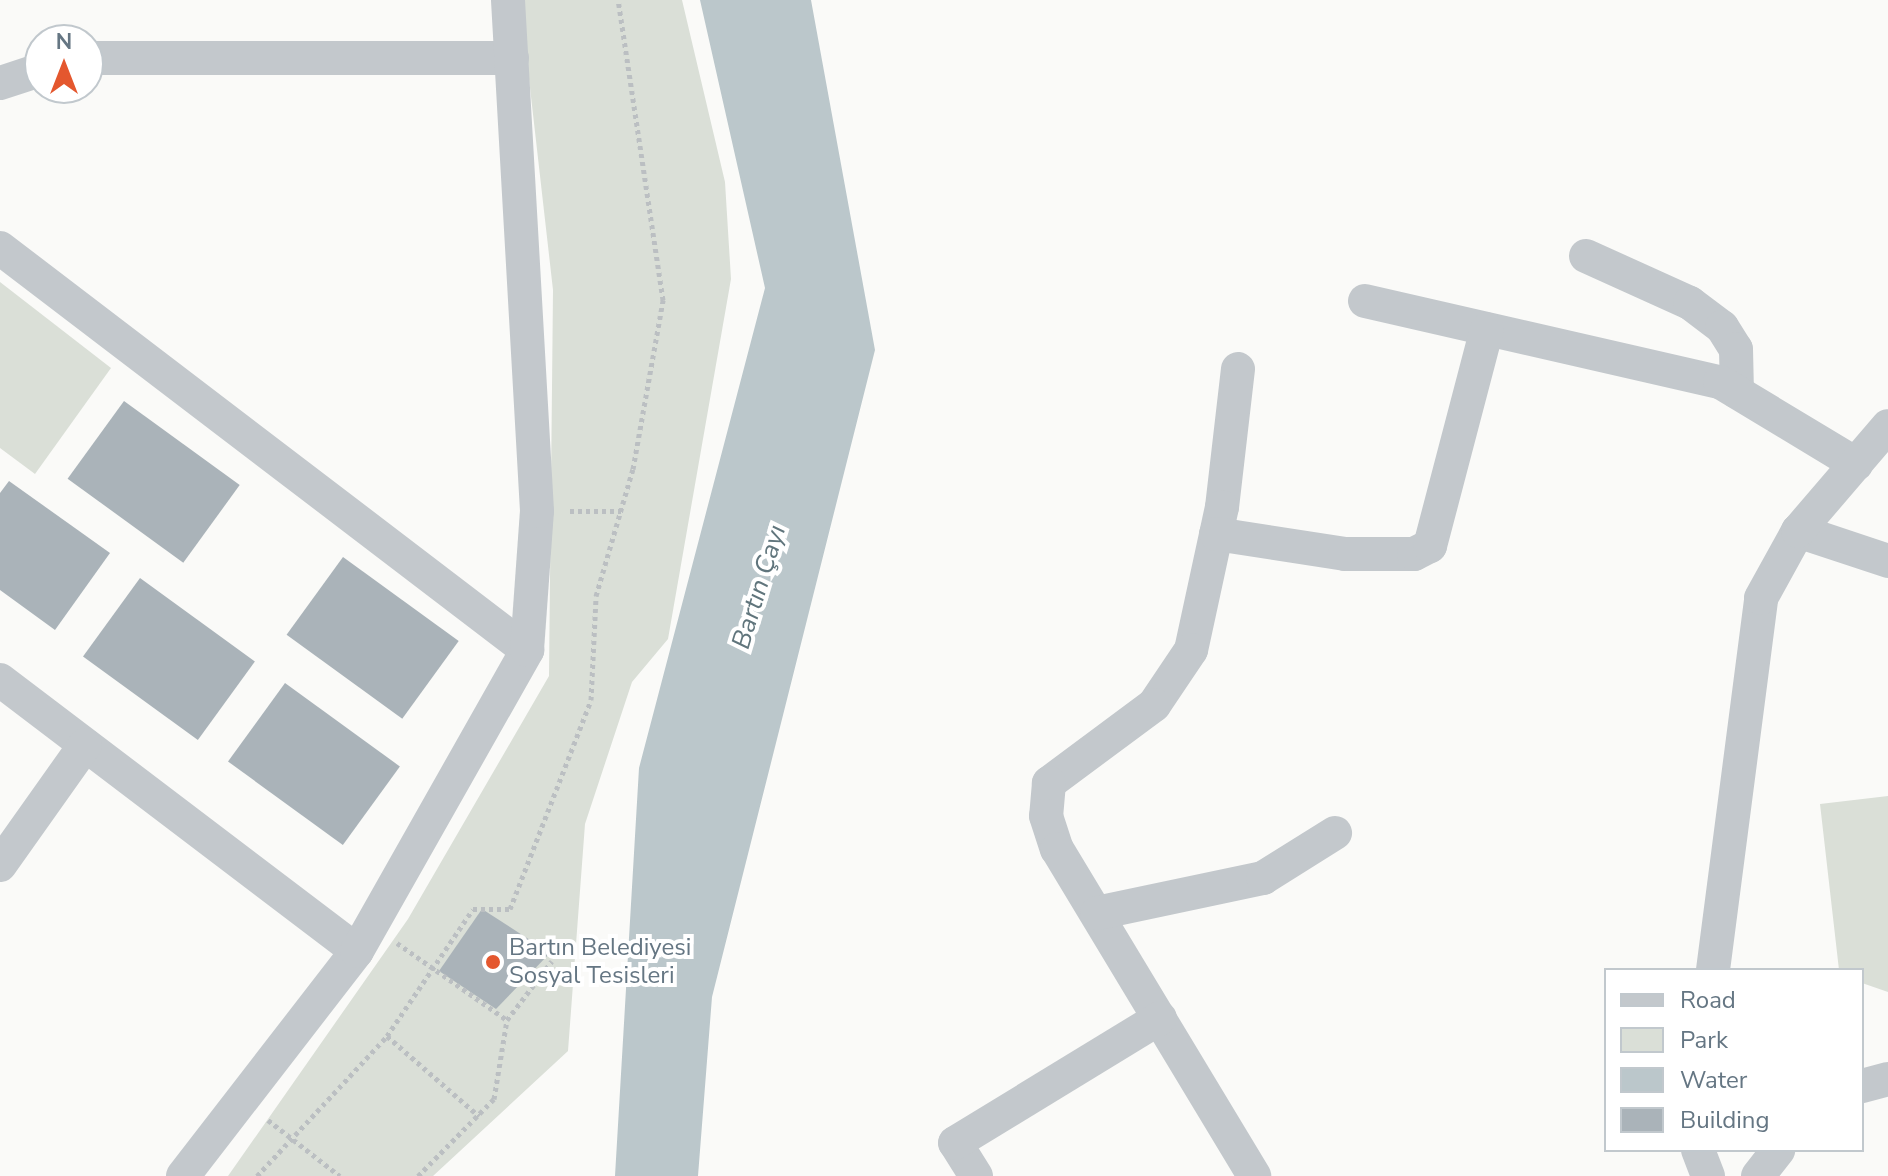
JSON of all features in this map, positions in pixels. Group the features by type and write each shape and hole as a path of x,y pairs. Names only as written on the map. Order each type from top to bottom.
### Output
{"street":[{"path":"183,1176 365,938 527,650 537,511 508,0"},
{"path":"104,58 512,58"},
{"path":"0,83 24,75"},
{"path":"0,248 527,650"},
{"path":"1586,256 1690,303 1722,327 1736,349 1737,392"},
{"path":"1365,301 1720,382 1856,464"},
{"path":"1216,534 1345,554 1414,554 1430,546 1487,329"},
{"path":"1238,369 1216,534 1191,650 1154,705 1049,783 1046,816 1057,849 1254,1176"},
{"path":"1713,968 1761,598 1798,531 1888,426"},
{"path":"1798,531 1888,561"},
{"path":"0,680 85,745 365,938"},
{"path":"0,865 85,745"},
{"path":"1097,913 1263,878 1335,833"},
{"path":"976,1176 955,1143 1160,1018"},
{"path":"1864,1085 1888,1079"},
{"path":"1698,1152 1699,1176"},
{"path":"1699,1152 1708,1176"}],"path":[{"path":"537,511 621,511"},
{"path":"365,938 507,1020"},
{"path":"418,1176 479,1116 503,1078 507,1020 552,961"},
{"path":"387,1036 479,1116"},
{"path":"242,1099 340,1176"},
{"path":"257,1176 292,1138"}],"green space":[{"path":"520,0 682,0 725,182 731,279 668,639 632,682 585,824 568,1051 433,1176 228,1176 408,919 549,676 553,290"},
{"path":"0,282 111,368 35,474 0,448"},
{"path":"1888,796 1888,992 1864,984 1864,968 1839,968 1820,804"}],"water":[{"name":"Bartın Çayı","path":"700,0 811,0 875,350 712,997 698,1176 615,1176 639,768 765,288"}],"building":[{"path":"124,401 240,485 183,563 68,479"},
{"path":"9,481 110,553 55,630 0,590 0,493"},
{"path":"343,557 459,641 402,719 287,635"},
{"path":"140,578 255,661 198,740 83,656"},
{"path":"285,683 400,766 343,845 228,761"},
{"name":"Bartın Belediyesi Sosyal Tesisleri","path":"482,909 550,953 496,1009 439,971"}],"place":[{"name":"Bartın Belediyesi Sosyal Tesisleri","path":"493,962"}]}
